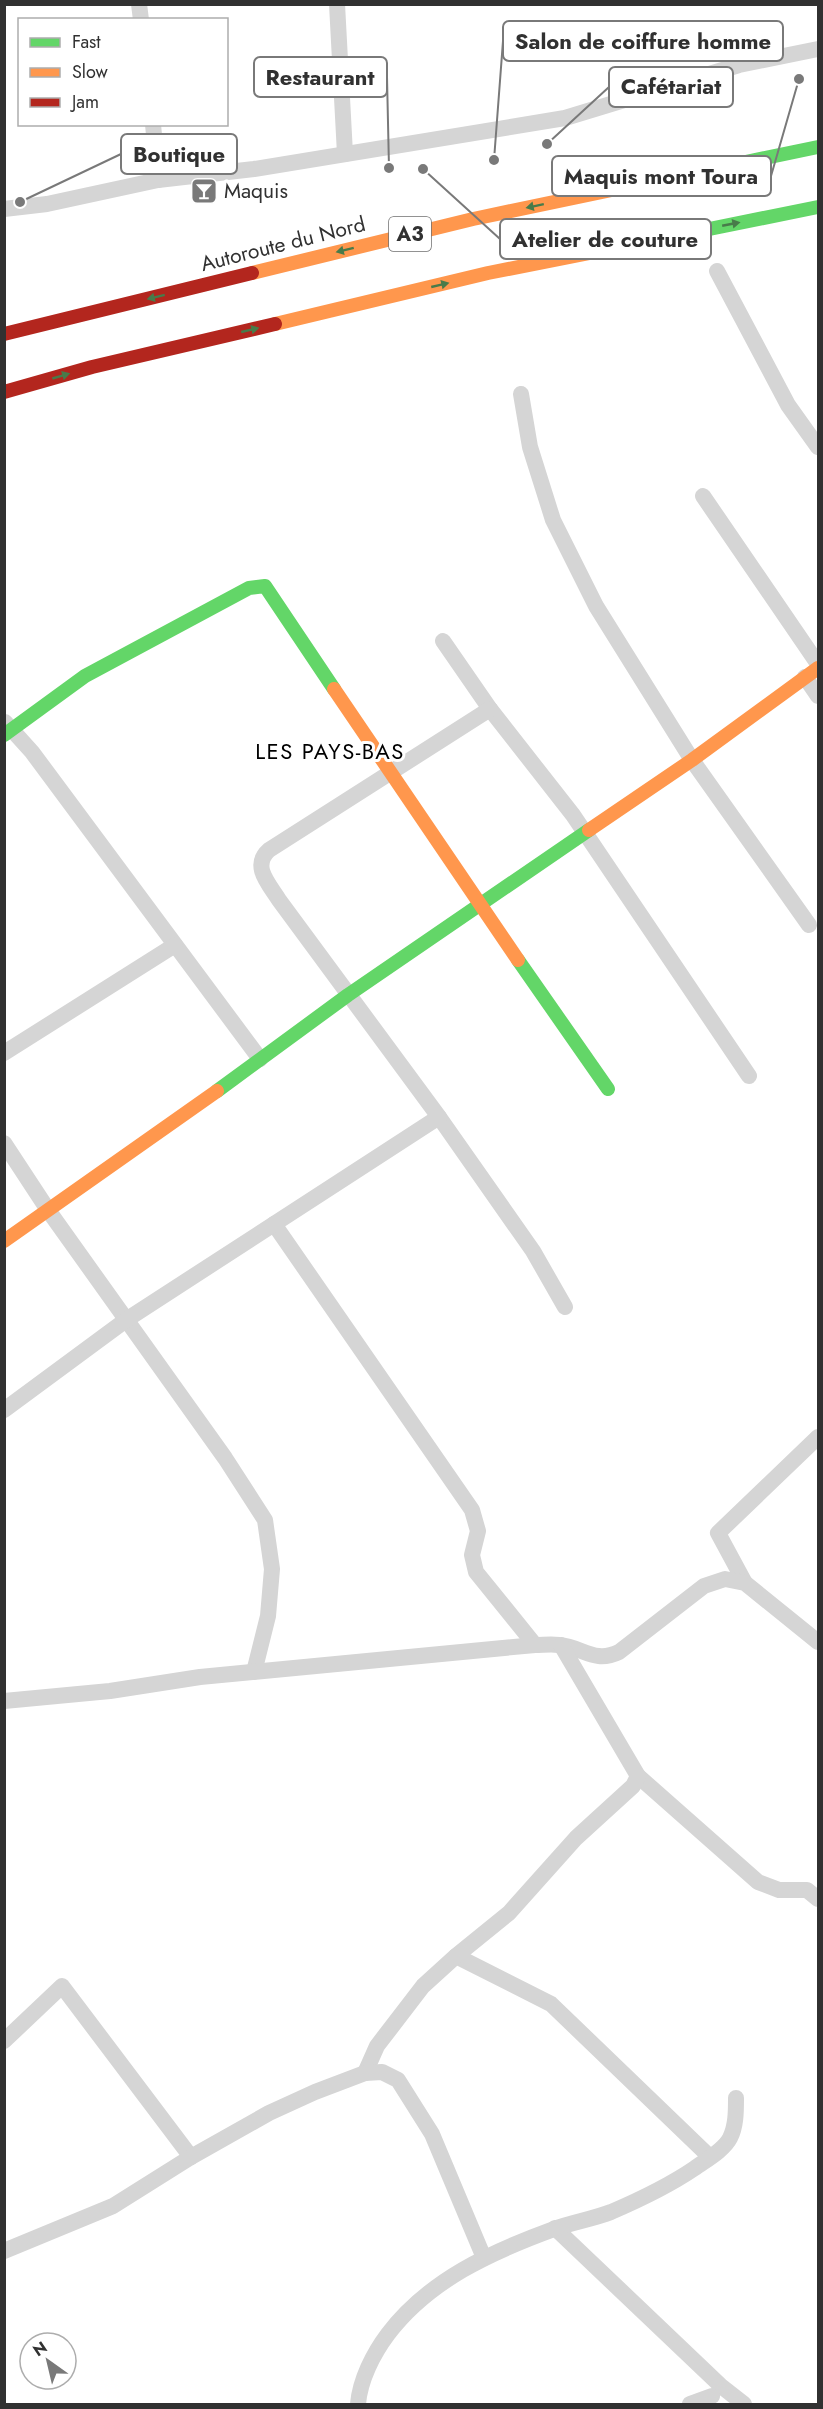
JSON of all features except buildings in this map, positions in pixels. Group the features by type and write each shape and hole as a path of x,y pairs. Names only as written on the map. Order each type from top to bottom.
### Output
{"main road":[{"name":"Autoroute du Nord","path":"4,334 473,219 819,147"},
{"path":"4,392 92,367 488,273 819,207"},
{"path":"7,729 84,676 249,588 265,586 479,905 608,1089"},
{"path":"4,1240 348,995 692,760 814,670"}],"street":[{"path":"338,4 345,154"},
{"path":"4,210 47,204 158,180 254,169 565,118 739,65 819,49"},
{"path":"153,126 158,180"},
{"path":"717,271 788,405 819,447"},
{"path":"521,394 530,447 553,520 596,606 692,760 808,926"},
{"path":"702,496 814,670 819,696"},
{"path":"443,641 490,710 585,832 748,1076"},
{"path":"490,710 269,850 262,856 260,864 262,874 279,900 439,1117 533,1251 565,1307"},
{"path":"7,729 32,752 260,1059"},
{"path":"4,1053 175,945"},
{"path":"4,1410 126,1320 439,1117"},
{"path":"4,1143 48,1210 218,1449 265,1520 272,1569 268,1616 254,1672"},
{"path":"274,1224 472,1510 478,1531 472,1555 476,1572 535,1645"},
{"path":"819,1437 718,1533 745,1583 819,1642"},
{"path":"4,1701 111,1691 200,1677 535,1645 561,1645 593,1656 607,1658 619,1652 704,1586 724,1579 745,1583"},
{"path":"561,1645 638,1776 758,1882 778,1890 807,1890 819,1899"},
{"path":"365,2073 377,2046 423,1986 509,1913 576,1838 633,1786 638,1776"},
{"path":"456,1956 551,2004 710,2157"},
{"path":"4,2041 62,1986 191,2157"},
{"path":"4,2251 113,2206 191,2157 269,2113 315,2091 365,2073 382,2072 398,2080 432,2134 484,2258"},
{"path":"358,2404 366,2373 378,2348 397,2322 417,2301 442,2282 484,2258 555,2228 610,2212 681,2178 729,2140 735,2120 736,2098"},
{"path":"555,2228 714,2396 744,2404"},
{"path":"690,2404 714,2396"}],"traffic: fast":[{"path":"736,164 818,147"},
{"path":"660,239 818,207"},
{"path":"4,735 85,676 249,588 265,586 334,689"},
{"path":"217,1091 348,995 589,830"},
{"path":"518,960 608,1089"}],"traffic: slow":[{"path":"252,273 473,219 736,164"},
{"path":"275,324 488,273 660,239"},
{"path":"589,830 692,760 818,668"},
{"path":"334,689 518,960"},
{"path":"4,1241 217,1091"}],"traffic: jam":[{"path":"4,334 252,273"},
{"path":"4,392 92,367 275,324"}],"place":[{"name":"Maquis mont Toura","path":"799,79"},
{"name":"Cafétariat","path":"547,144"},
{"name":"Salon de coiffure homme","path":"494,160"},
{"name":"Restaurant","path":"389,168"},
{"name":"Atelier de couture","path":"423,169"},
{"name":"Maquis","path":"204,191"},
{"name":"Boutique","path":"20,202"}],"district":[{"name":"LES PAYS-BAS","path":"330,751"}]}
